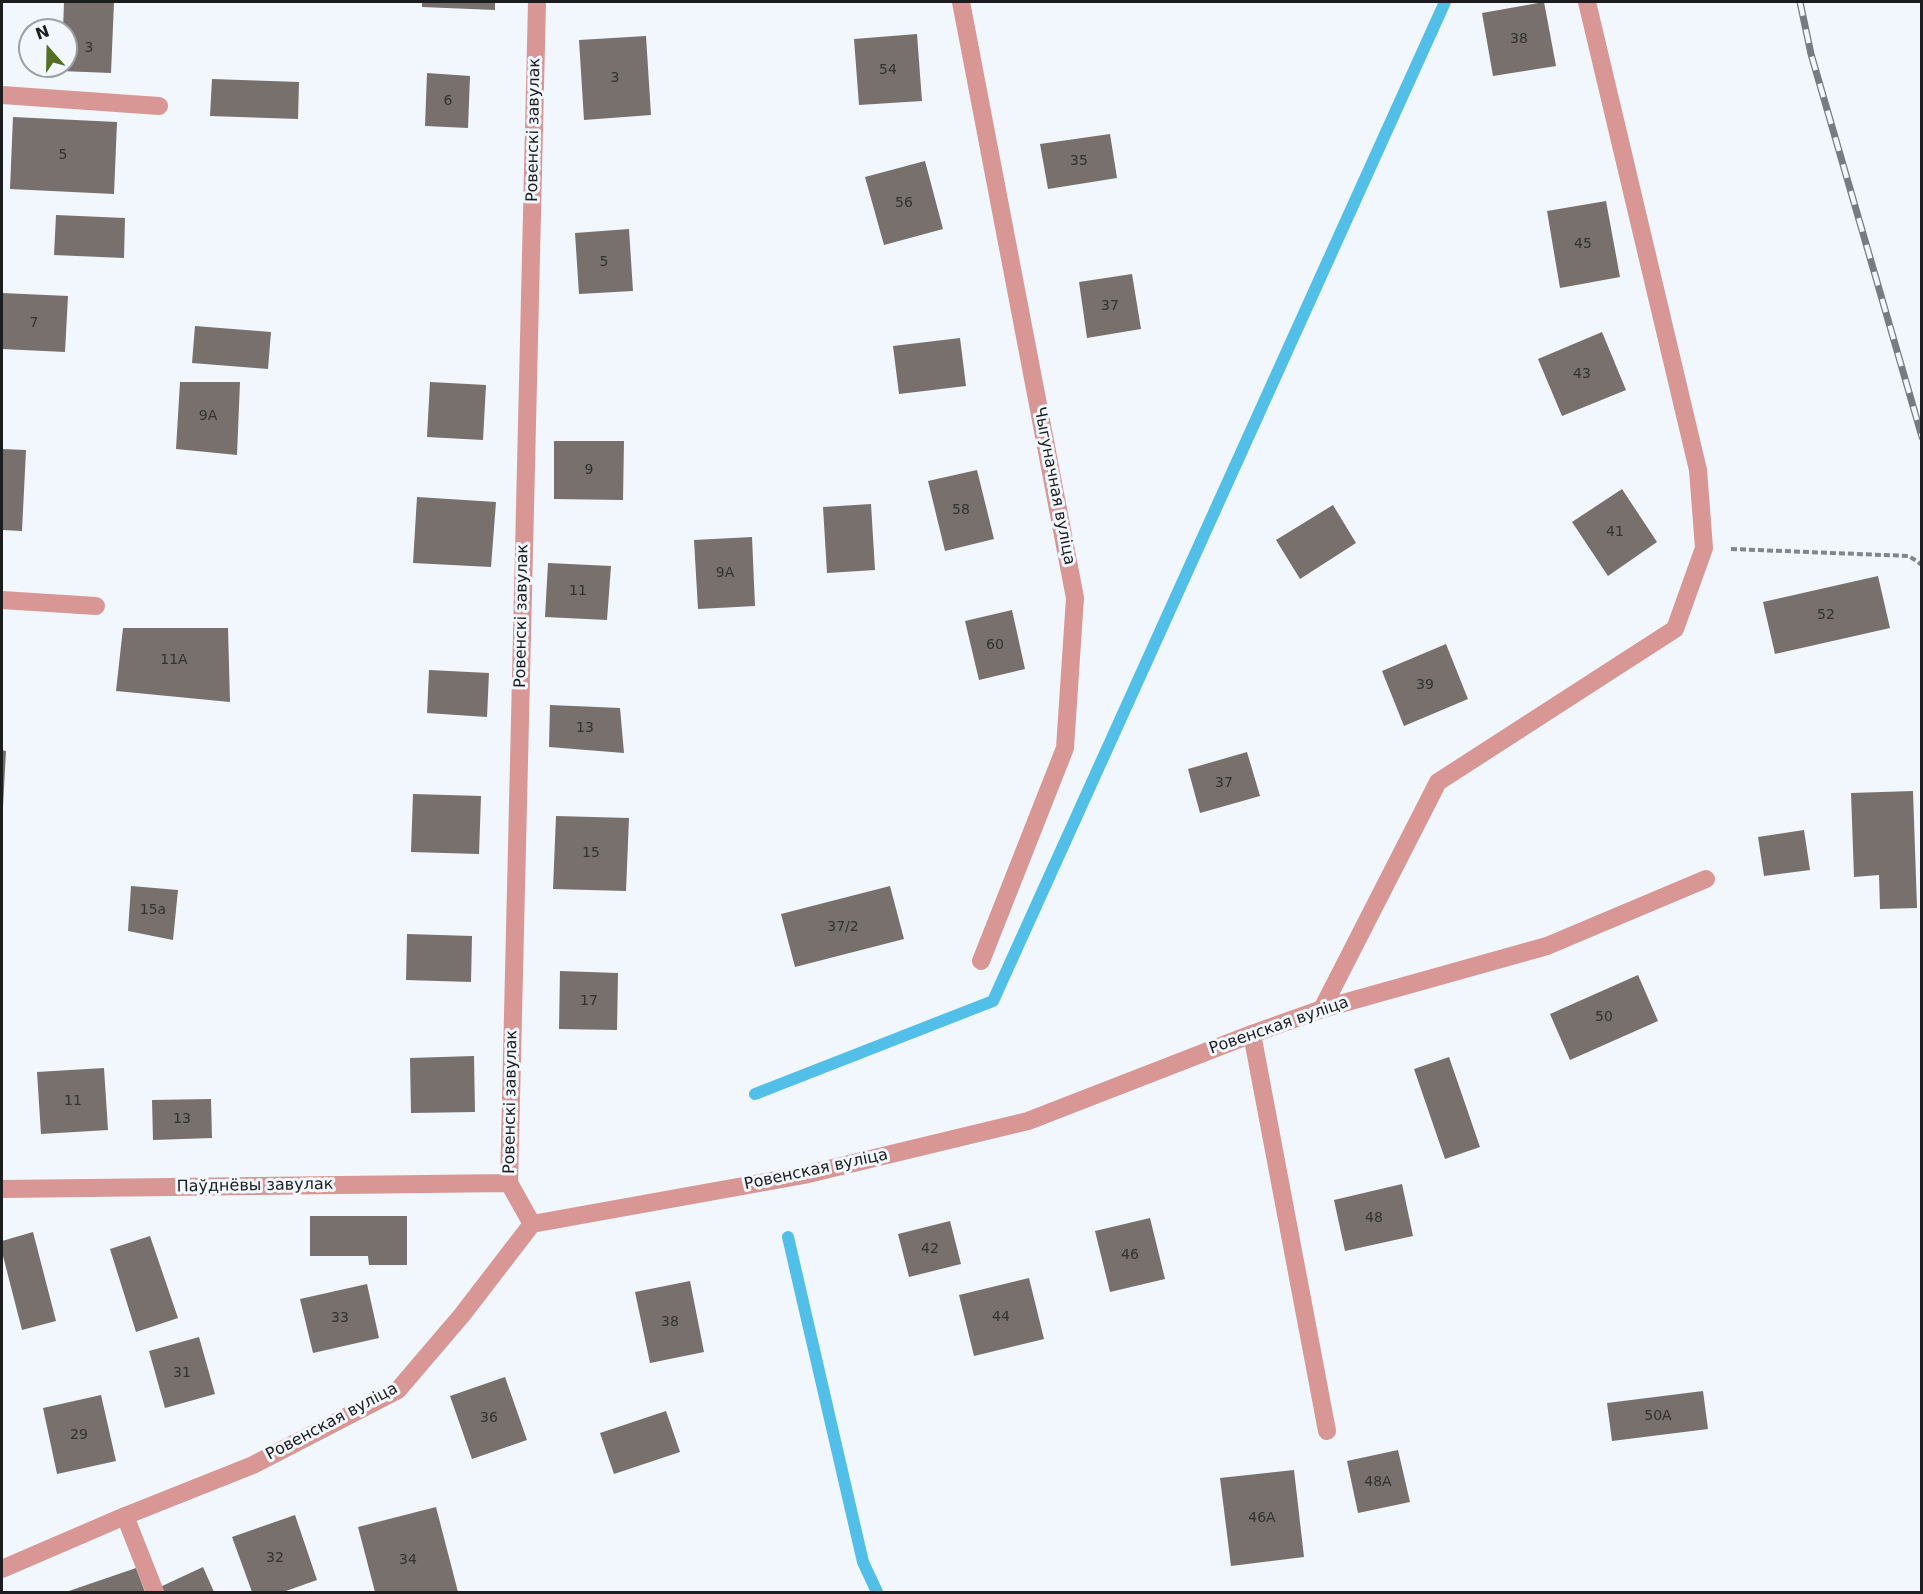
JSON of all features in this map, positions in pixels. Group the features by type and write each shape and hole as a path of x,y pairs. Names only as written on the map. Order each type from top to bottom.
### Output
{"street":[{"name":"Ровенскі завулак","path":"532,1224 509,1183 537,2"},
{"name":"Чыгуначная вуліца","path":"961,2 1075,598 1065,748 981,961"},
{"path":"1322,1010 1438,782 1675,629 1704,548 1698,470 1587,2"},
{"path":"2,95 159,106"},
{"path":"2,600 96,606"},
{"name":"Ровенская вуліца","path":"2,1569 125,1516 253,1465 398,1390 462,1315 532,1224 804,1175 1028,1121 1252,1034 1322,1010 1547,946 1706,879"},
{"path":"1252,1034 1327,1431"},
{"name":"Паўднёвы завулак","path":"2,1189 509,1183"},
{"path":"125,1516 155,1593"}],"path":[{"path":"1704,548 1910,556 1922,565"}],"building":[{"path":"64,2 114,2 111,73 78,72 78,18 63,18"},
{"path":"422,2 495,2 495,10 422,7"},
{"path":"1544,2 1556,66 1493,76 1482,13"},
{"path":"917,34 922,101 859,105 854,39"},
{"path":"646,36 651,115 584,120 579,40"},
{"path":"427,73 470,76 468,128 425,126"},
{"path":"212,79 299,82 298,119 210,116"},
{"path":"13,117 117,122 114,194 10,189"},
{"path":"1110,134 1117,178 1048,189 1040,144"},
{"path":"925,161 943,229 884,245 865,177"},
{"path":"1606,201 1620,277 1560,288 1547,211"},
{"path":"56,215 125,218 124,258 54,255"},
{"path":"629,229 633,291 579,294 575,233"},
{"path":"1132,274 1141,329 1087,338 1079,282"},
{"path":"2,293 68,296 65,352 2,349"},
{"path":"195,326 271,332 268,369 192,363"},
{"path":"1602,332 1626,390 1562,416 1538,359"},
{"path":"960,338 966,386 899,394 893,346"},
{"path":"180,382 240,382 237,455 176,449"},
{"path":"430,382 486,385 483,440 427,437"},
{"path":"554,441 624,441 623,500 554,499"},
{"path":"2,449 26,450 22,531 2,530"},
{"path":"977,470 994,539 945,551 928,481"},
{"path":"1622,489 1657,542 1608,576 1572,522"},
{"path":"417,497 496,502 491,567 413,563"},
{"path":"871,504 875,570 827,573 823,507"},
{"path":"1333,505 1356,543 1300,579 1276,540"},
{"path":"752,537 755,606 698,609 694,540"},
{"path":"548,563 611,566 607,620 545,617"},
{"path":"1878,576 1890,628 1775,654 1763,602"},
{"path":"1012,610 1025,669 979,680 965,621"},
{"path":"123,628 228,628 230,702 116,691"},
{"path":"1446,644 1468,699 1404,726 1382,671"},
{"path":"429,670 489,673 487,717 427,713"},
{"path":"550,705 620,708 624,753 549,747"},
{"path":"2,750 6,751 3,807 2,807"},
{"path":"1247,752 1260,796 1200,813 1188,769"},
{"path":"1913,791 1917,908 1880,909 1879,875 1854,877 1851,793"},
{"path":"413,794 481,796 479,854 411,852"},
{"path":"556,816 629,818 626,891 553,889"},
{"path":"1804,830 1810,870 1764,876 1758,837"},
{"path":"131,886 178,890 173,940 128,931"},
{"path":"890,886 904,939 795,967 781,914"},
{"path":"407,934 472,936 471,982 406,980"},
{"path":"560,971 618,973 617,1030 559,1029"},
{"path":"1638,975 1658,1021 1570,1060 1550,1014"},
{"path":"474,1056 475,1112 411,1113 410,1058"},
{"path":"1449,1057 1480,1147 1445,1159 1414,1069"},
{"path":"104,1068 108,1130 41,1134 37,1072"},
{"path":"211,1099 212,1138 153,1140 152,1100"},
{"path":"1402,1184 1413,1236 1345,1251 1334,1200"},
{"path":"310,1216 407,1216 407,1265 369,1265 368,1256 310,1256"},
{"path":"1150,1218 1165,1279 1110,1292 1095,1231"},
{"path":"950,1221 961,1264 909,1277 898,1234"},
{"path":"33,1232 56,1321 22,1330 2,1252 2,1241"},
{"path":"150,1236 178,1318 136,1332 110,1249"},
{"path":"1029,1278 1044,1339 974,1356 959,1295"},
{"path":"690,1281 704,1352 650,1363 635,1292"},
{"path":"367,1284 379,1338 313,1353 300,1299"},
{"path":"199,1337 215,1394 165,1408 149,1351"},
{"path":"505,1377 527,1440 472,1459 450,1396"},
{"path":"1703,1391 1708,1429 1612,1441 1607,1403"},
{"path":"101,1395 116,1461 57,1474 43,1408"},
{"path":"666,1411 680,1452 614,1474 600,1433"},
{"path":"1398,1450 1410,1502 1358,1513 1347,1461"},
{"path":"1294,1470 1304,1557 1231,1566 1220,1478"},
{"path":"436,1507 458,1592 375,1592 358,1527"},
{"path":"295,1515 317,1580 283,1592 252,1592 232,1537"},
{"path":"203,1567 214,1592 162,1592 160,1587"},
{"path":"136,1568 145,1592 66,1592"}],"waterway":[{"path":"755,1094 993,1001 1445,2"},
{"path":"788,1237 863,1562 877,1592"}],"railway":[{"path":"1800,2 1811,54 1922,437"}]}
